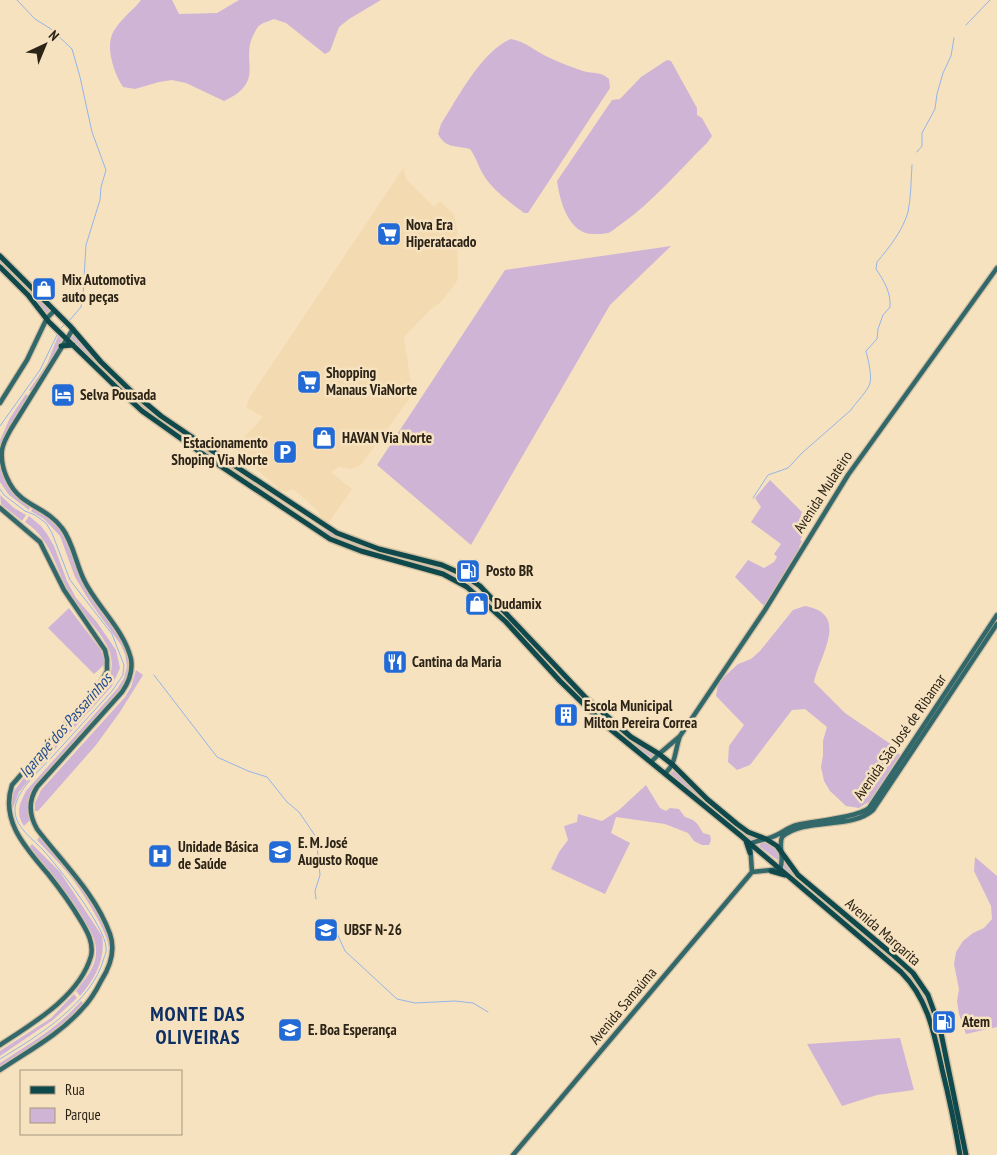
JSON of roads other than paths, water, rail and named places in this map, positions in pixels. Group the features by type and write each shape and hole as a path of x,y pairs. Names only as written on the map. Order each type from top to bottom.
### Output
{"main road":[{"name":"Avenida Margarita","path":"0,256 71,327 101,362 143,402 214,452 332,531 379,549 442,564 480,586 586,698 631,737 659,754 737,824 753,834 766,839 782,852 798,875 884,946 915,976 928,995 940,1028 966,1155"},
{"name":"Avenida Margarita","path":"0,267 28,295 64,337 115,386 149,416 207,457 324,536 361,551 443,574 467,587 501,617 566,687 604,724 748,842 910,981 924,1004 932,1025 960,1155"},
{"path":"61,346 74,345"},
{"path":"748,842 750,853"},
{"path":"771,871 786,875"},
{"path":"878,953 884,946"},
{"path":"910,981 915,976"}],"street":[{"name":"Avenida Mulateiro","path":"673,766 680,736 765,610 844,481 997,268"},
{"path":"0,403 27,360 48,320 55,312"},
{"path":"0,1070 60,1030 82,1010 106,973 112,954 111,936 106,924 79,880 37,829 30,811 31,799 35,790 120,696 129,680 131,660 126,645 91,593 64,531 49,514 16,493 8,480 2,451 8,434 45,376 71,327"},
{"path":"0,508 33,534 43,545 64,590 105,650 107,663 105,675 100,684 12,785 3,805"},
{"name":"Avenida São José de Ribamar","path":"842,819 864,812 869,808 997,615"},
{"name":"Avenida São José de Ribamar","path":"748,842 766,839 790,829 867,815 875,808 997,624"},
{"name":"Avenida Mulateiro","path":"651,762 680,736"},
{"path":"665,773 673,766"},
{"path":"0,1045 48,1013 59,1003 82,975 87,967 92,951 88,934 71,904 60,888 15,838 8,827"},
{"path":"750,853 752,872 780,870 783,860 782,837 790,829"},
{"name":"Avenida Samaúma","path":"513,1155 752,872"}],"waterway":[{"name":"Igarapé dos Passarinhos","path":"17,0 35,19 51,29 72,49 92,132 106,170 101,187 100,200 86,245 81,307 69,321"},
{"path":"966,25 990,0"},
{"path":"917,152 922,146 922,133 935,109 937,94 943,73 951,56 954,38"},
{"path":"753,498 768,475 788,468 802,453 851,410 869,386 870,367 866,351 877,339 883,315 890,307 888,292 876,269 877,262 895,238 906,219 910,201 912,165"},
{"name":"Igarapé dos Passarinhos","path":"60,329 66,323"},
{"name":"Igarapé dos Passarinhos","path":"0,426 40,370 58,333"},
{"name":"Igarapé dos Passarinhos","path":"0,489 4,495 25,511 46,523 52,533 70,580 112,634 124,665 123,675 112,691 22,790 16,803 15,811 23,830 50,858 90,912 104,938 105,954 98,974 76,1004 31,1040 0,1059"},
{"path":"154,675 217,757 267,777 287,802 299,812 316,837 320,875 315,891 316,899"},
{"path":"331,920 345,951 397,999 415,1003 455,1001 473,1003 488,1012"}],"place":[{"name":"Nova Era Hiperatacado","path":"389,234"},
{"name":"Mix Automotiva auto peças","path":"44,289"},
{"name":"Shopping Manaus ViaNorte","path":"309,382"},
{"name":"Selva Pousada","path":"63,395"},
{"name":"HAVAN Via Norte","path":"324,438"},
{"name":"Estacionamento Shoping Via Norte","path":"285,452"},
{"name":"Posto BR","path":"468,571"},
{"name":"Dudamix","path":"477,604"},
{"name":"Cantina da Maria","path":"395,662"},
{"name":"Escola Municipal Milton Pereira Correa","path":"566,715"},
{"name":"E. M. José Augusto Roque","path":"280,852"},
{"name":"Unidade Básica de Saúde","path":"160,856"},
{"name":"UBSF N-26","path":"326,930"},
{"name":"Atem","path":"944,1022"},
{"name":"E. Boa Esperança","path":"290,1030"}],"district":[{"name":"MONTE DAS OLIVEIRAS","path":"198,1026"}]}
